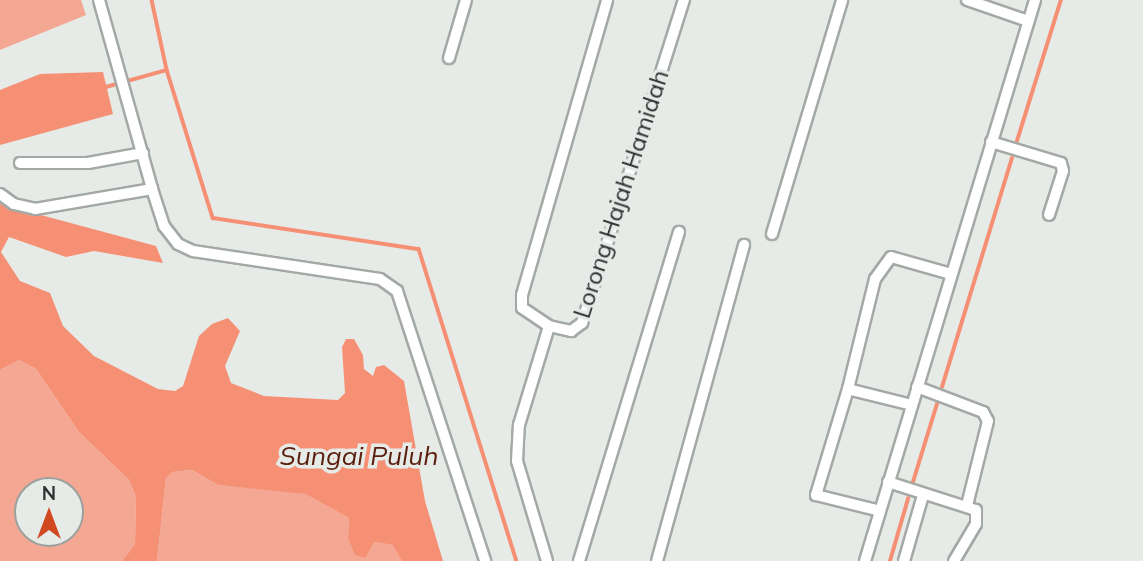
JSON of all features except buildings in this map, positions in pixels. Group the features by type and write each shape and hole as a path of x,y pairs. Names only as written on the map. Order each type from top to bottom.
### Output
{"street":[{"path":"99,0 152,189 170,235 193,251 380,279 397,291 485,561"},
{"path":"449,58 466,0"},
{"path":"549,326 522,308 522,295 607,0"},
{"name":"Lorong Hajah Hamidah","path":"547,561 516,443 549,326 572,331 582,323 684,0"},
{"path":"772,234 842,0"},
{"path":"967,0 1028,21"},
{"path":"865,561 1035,0"},
{"path":"991,142 1061,163 1063,171 1049,215"},
{"path":"20,163 88,163 143,153"},
{"path":"0,194 14,204 35,209 152,189"},
{"path":"579,561 679,232"},
{"path":"657,561 744,245"},
{"path":"880,511 816,495 848,389 875,279 891,257 951,274"},
{"path":"917,387 983,412 988,421 967,505"},
{"path":"848,389 912,405"},
{"path":"888,482 976,510 976,524 954,561"},
{"path":"904,561 923,495"}],"shaded area":[{"path":"0,0 81,0 86,15 0,50"},
{"path":"19,360 36,369 79,432 129,480 136,497 135,544 122,561 0,561 0,370"},
{"path":"192,470 218,485 306,493 349,518 348,538 394,545 402,561 157,561 166,478 173,472"}],"water":[{"path":"103,72 113,114 0,145 0,90 40,74"},
{"name":"Sungai Puluh","path":"0,204 156,246 163,263 94,251 66,257 9,237 1,252 20,281 50,293 63,326 94,356 158,389 175,391 183,386 199,336 212,324 228,318 240,331 225,366 231,383 264,396 338,400 345,393 342,347 346,339 354,339 363,355 364,369 373,376 376,367 384,365 404,381 425,501 443,561 402,561 393,545 374,542 365,558 355,555 348,538 349,518 306,494 218,485 192,470 173,472 166,478 157,561 122,561 135,544 136,497 129,480 79,432 36,369 19,360 0,370"}],"waterway":[{"path":"152,0 167,70 213,218 419,249 517,561"},
{"path":"1017,141 1061,0"},
{"path":"106,87 167,70"},
{"path":"942,387 1012,158"},
{"path":"913,482 937,404"},
{"path":"890,561 908,499"}]}
